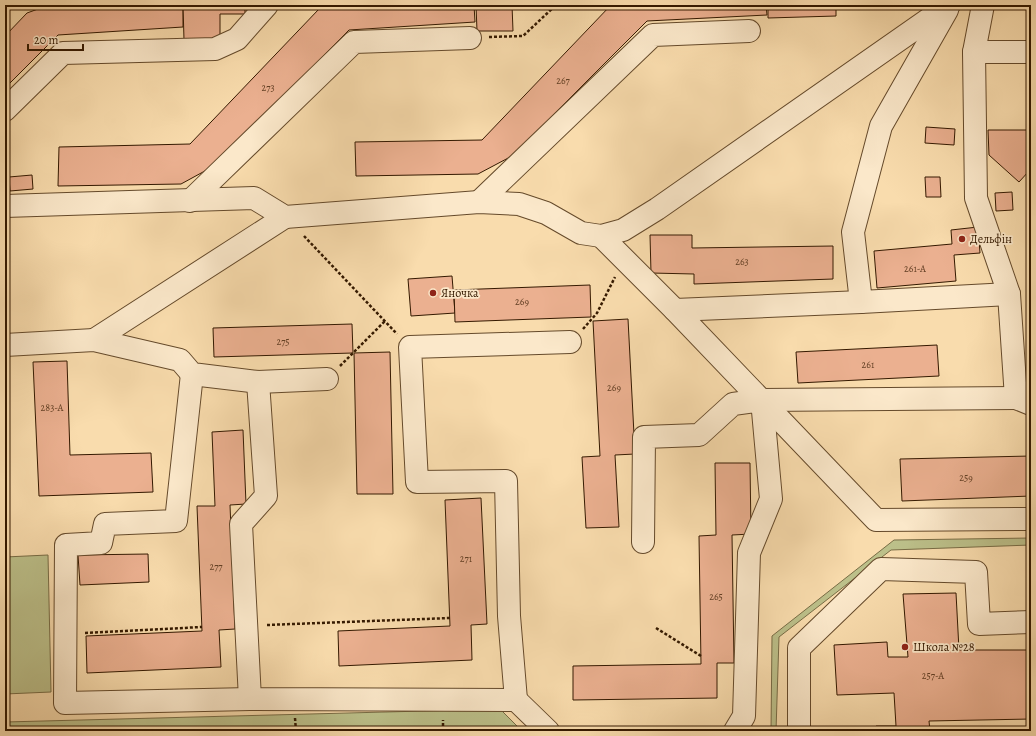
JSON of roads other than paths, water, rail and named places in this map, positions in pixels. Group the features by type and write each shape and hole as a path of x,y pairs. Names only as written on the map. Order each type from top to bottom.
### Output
{"lane":[{"path":"5,110 63,52 215,49 237,39 267,5"},
{"path":"94,340 286,217 479,202 519,204 546,213 582,233 601,236 623,230 657,209 950,5"},
{"path":"861,302 852,232 881,126 950,5"},
{"path":"643,542 644,437 699,435 733,404 762,400 1023,401 1009,294 976,198 974,52 983,5"},
{"path":"479,202 653,35 749,31"},
{"path":"190,201 354,42 470,38"},
{"path":"974,52 1031,52"},
{"path":"5,206 254,198 286,217"},
{"path":"601,236 675,310 876,520 1031,519"},
{"path":"675,310 1009,294"},
{"path":"5,345 94,340 180,360 192,374 258,382 327,379"},
{"path":"548,731 516,700 509,616 506,481 417,482 410,347 570,342"},
{"path":"192,374 176,521 105,524 101,542 66,545 65,703 250,699 516,700"},
{"path":"250,699 241,524 266,496 258,382"},
{"path":"735,731 744,716 749,553 771,499 762,400"},
{"path":"799,731 799,648 881,569 976,572 978,624 1031,622"}],"place":[{"name":"Дельфін","path":"962,239"},
{"name":"Яночка","path":"433,293"},
{"name":"Школа №28","path":"905,647"}]}
